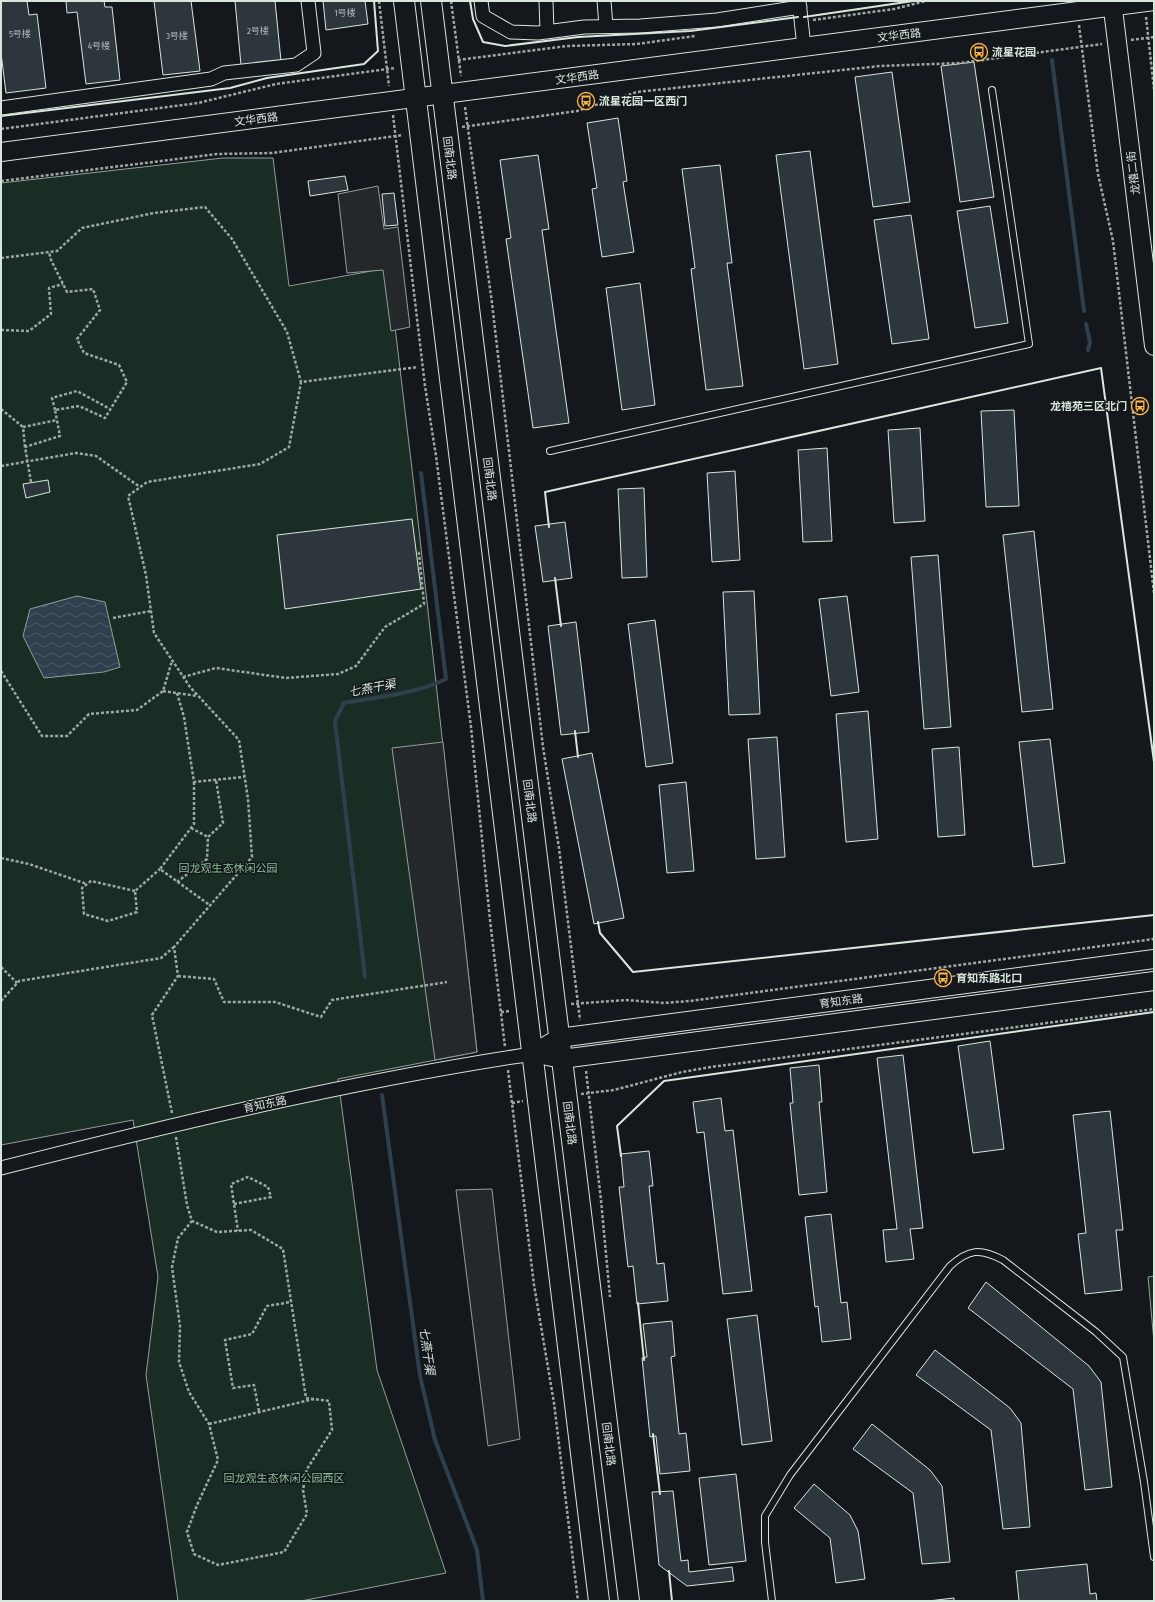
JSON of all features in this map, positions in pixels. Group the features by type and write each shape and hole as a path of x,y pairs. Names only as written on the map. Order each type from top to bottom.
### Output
{"main road":[{"path":"404,1 599,1601"},
{"name":"回南北路","path":"431,1 629,1601"}],"street":[{"path":"1,108 211,79 224,73 296,65 314,53 308,1"},
{"path":"481,1 483,16 511,32 547,32 584,27 717,20 799,4 804,47"},
{"path":"546,1 547,32"},
{"path":"604,1 606,26"},
{"name":"文华西路","path":"1,152 804,47 1112,4 1149,2"},
{"name":"龙禧二街","path":"1112,4 1154,346"},
{"name":"育知东路","path":"532,1054 559,1038 1154,959"},
{"name":"育知东路","path":"1,1168 174,1124 425,1071 532,1054 562,1059 1154,981"}],"lane":[{"path":"550,451 1029,344 992,90"},
{"path":"772,1601 765,1542 766,1516 790,1475 950,1266 962,1256 979,1251 990,1253 1003,1260 1096,1332 1123,1357 1152,1530 1154,1557"}],"path":[{"path":"379,1 386,59"},
{"path":"451,1 458,50"},
{"path":"1149,2 1154,89"},
{"path":"485,124 583,110 637,92 880,66 960,63 1062,49"},
{"path":"1082,52 1098,174 1113,240 1154,593"},
{"path":"1,129 198,103 270,85 366,72"},
{"path":"469,138 492,303 543,747 559,848 577,998"},
{"path":"1,181 217,154 272,153 374,139"},
{"path":"396,146 424,386 436,456 473,741 487,896 500,1008"},
{"path":"1,258 57,251 82,228 154,214 205,207 232,238 287,332 301,382 289,447 260,464 147,482 128,496 146,575 154,633 198,696 238,740 248,798 252,857 211,906 174,947 161,958 19,981 1,1001"},
{"path":"49,252 67,292 93,290 100,310 77,339 84,353 119,365 127,382 105,418 79,406 55,410"},
{"path":"1,330 29,331 51,314 49,288 63,284"},
{"path":"301,382 418,367"},
{"path":"25,447 60,436 52,398 77,391 110,409"},
{"path":"1,408 23,427 31,482"},
{"path":"23,427 57,420"},
{"path":"1,466 76,453 96,456 140,487"},
{"path":"183,676 216,668 286,678 338,674 356,666 385,627 424,604 419,553 416,552"},
{"path":"113,618 151,611"},
{"path":"163,692 172,660"},
{"path":"1,671 42,736 67,736 89,714 137,710 163,692 198,696"},
{"path":"135,891 160,869 194,824 194,782 184,717 176,693"},
{"path":"194,782 244,777"},
{"path":"177,882 207,859 208,837 223,823 216,780"},
{"path":"191,828 208,837"},
{"path":"1,858 29,864 88,884"},
{"path":"160,869 211,906"},
{"path":"91,881 135,891 138,912 108,921 84,914 82,888 91,881"},
{"path":"603,1001 626,1000 664,1003 690,1001 1154,939"},
{"path":"174,947 178,976 152,1015 174,1124 187,1205 192,1220 217,1232 251,1230 283,1249 306,1398 329,1401 332,1430 307,1470 303,1490 307,1514 284,1552 218,1566 194,1554 187,1532 197,1505 218,1460 209,1424 189,1392 179,1362 180,1326 172,1267 178,1238 192,1220"},
{"path":"1,967 17,983"},
{"path":"178,976 214,979 224,1002 275,1002 321,1017 332,1000 447,982"},
{"path":"614,1090 682,1072 711,1067 1154,1009"},
{"path":"589,1100 601,1194 610,1304"},
{"path":"513,1109 534,1286 554,1403 578,1601"},
{"path":"234,1204 271,1197 268,1187 248,1177 231,1184 238,1231"},
{"path":"259,1412 254,1385 233,1388 225,1340 252,1334 267,1306 291,1302"},
{"path":"209,1424 316,1399"}],"green space":[{"name":"回龙观生态休闲公园","path":"223,158 273,158 289,286 388,268 416,503 477,1052 338,1079 377,1370 446,1573 301,1601 178,1601 146,1375 158,1277 133,1120 1,1145 1,183"},
{"path":"1154,1276 1154,1342 1148,1277"}],"shaded area":[{"path":"378,186 384,229 398,227 410,327 391,331 383,270 347,273 338,194"},
{"path":"443,742 477,1052 435,1060 392,748"},
{"path":"492,1189 520,1439 488,1446 456,1190"}],"water":[{"path":"77,596 105,602 120,667 104,672 44,678 23,636 30,609"}],"building":[{"path":"1,1 27,1 29,15 37,14 46,88 6,93 1,53"},
{"path":"66,1 104,1 105,7 112,7 120,80 86,84 77,12 67,13"},
{"path":"154,1 191,1 200,71 163,75"},
{"path":"235,1 275,1 281,61 241,65"},
{"path":"323,1 365,1 368,24 326,30"},
{"path":"974,62 994,197 960,202 941,66"},
{"path":"892,72 910,202 873,207 855,77"},
{"path":"618,118 627,181 623,182 634,252 602,257 592,189 597,188 587,123"},
{"path":"810,151 838,364 804,369 776,155"},
{"path":"538,155 549,229 542,230 569,423 533,428 506,239 511,238 500,160"},
{"path":"720,165 732,263 727,263 743,386 706,390 691,269 695,268 682,169"},
{"path":"345,176 348,190 310,196 308,181"},
{"path":"394,193 398,225 385,226 382,194"},
{"path":"990,206 1008,323 975,328 957,211"},
{"path":"911,215 929,339 892,344 874,220"},
{"path":"640,283 655,405 622,410 606,288"},
{"path":"1014,410 1019,506 986,507 981,411"},
{"path":"920,428 925,521 894,523 888,430"},
{"path":"827,448 832,541 803,542 798,450"},
{"path":"735,471 740,560 712,562 707,473"},
{"path":"48,480 50,492 26,498 23,484"},
{"path":"644,488 647,577 622,578 618,489"},
{"path":"412,519 421,589 285,609 277,535"},
{"path":"565,522 572,578 543,582 535,526"},
{"path":"1034,531 1053,709 1022,712 1003,535"},
{"path":"938,555 951,727 924,729 911,557"},
{"path":"754,591 760,714 729,715 723,592"},
{"path":"847,596 859,692 831,696 819,599"},
{"path":"655,620 673,763 646,767 628,624"},
{"path":"576,622 589,732 561,735 548,626"},
{"path":"868,711 878,839 846,842 836,714"},
{"path":"777,737 785,857 756,859 748,739"},
{"path":"1050,739 1065,863 1033,867 1019,742"},
{"path":"959,747 965,835 938,837 932,749"},
{"path":"592,753 624,918 594,924 562,759"},
{"path":"686,782 694,871 667,873 659,785"},
{"path":"990,1041 1004,1149 973,1153 958,1046"},
{"path":"903,1055 923,1228 910,1229 914,1259 886,1262 883,1230 897,1229 877,1058"},
{"path":"819,1065 822,1102 819,1102 827,1192 799,1195 790,1103 793,1103 790,1068"},
{"path":"721,1098 725,1131 733,1130 752,1291 723,1294 704,1132 697,1133 693,1102"},
{"path":"1110,1111 1123,1230 1116,1230 1122,1290 1085,1294 1078,1234 1086,1233 1073,1115"},
{"path":"649,1151 653,1186 649,1186 657,1264 664,1263 668,1301 637,1304 633,1266 628,1267 619,1187 624,1187 621,1154"},
{"path":"831,1214 841,1303 847,1302 851,1339 822,1342 818,1306 815,1307 805,1217"},
{"path":"986,1282 1089,1366 1101,1382 1112,1487 1085,1490 1073,1389 968,1308"},
{"path":"757,1315 772,1441 742,1445 727,1319"},
{"path":"672,1321 675,1356 671,1357 679,1434 686,1433 690,1471 660,1474 656,1436 650,1437 642,1358 647,1357 643,1324"},
{"path":"935,1350 1010,1408 1021,1423 1030,1527 1003,1529 991,1430 916,1375"},
{"path":"872,1424 930,1470 942,1486 950,1562 922,1564 913,1493 853,1449"},
{"path":"736,1474 746,1561 709,1565 699,1478"},
{"path":"814,1484 850,1515 858,1531 865,1579 836,1583 830,1538 794,1508"},
{"path":"673,1491 681,1561 688,1560 689,1572 732,1567 734,1581 687,1586 659,1565 652,1492"},
{"path":"1087,1564 1090,1594 1096,1593 1097,1601 1019,1601 1016,1571"},
{"path":"954,1598 954,1601 928,1601"}],"waterway":[{"path":"1052,60 1084,311"},
{"path":"1086,324 1090,342 1088,350"},
{"name":"七燕干渠","path":"365,977 335,721 344,703 409,692 446,679 421,473"},
{"name":"七燕干渠","path":"382,1095 420,1376 435,1440 477,1550 483,1601"}],"wall":[{"path":"1,116 230,88 267,78 364,64 378,51 374,1"},
{"path":"470,1 473,19 483,42 505,46 578,37 690,31 798,17"},
{"path":"804,17 913,1"},
{"path":"1154,91 1154,104"},
{"path":"549,527 545,492 1101,368 1154,762"},
{"path":"555,578 561,626"},
{"path":"575,731 578,757"},
{"path":"598,922 600,933 633,972 1154,915"},
{"path":"621,1156 617,1126 664,1081 1154,1012"},
{"path":"638,1303 644,1360"},
{"path":"653,1434 660,1494"},
{"path":"669,1571 672,1601"}],"place":[{"name":"流星花园","path":"979,52"},
{"name":"流星花园一区西门","path":"586,101"},
{"name":"龙禧苑三区北门","path":"1140,406"},
{"name":"育知东路北口","path":"943,978"}],"park label":[{"name":"回龙观生态休闲公园西区","path":"284,1478"}]}
